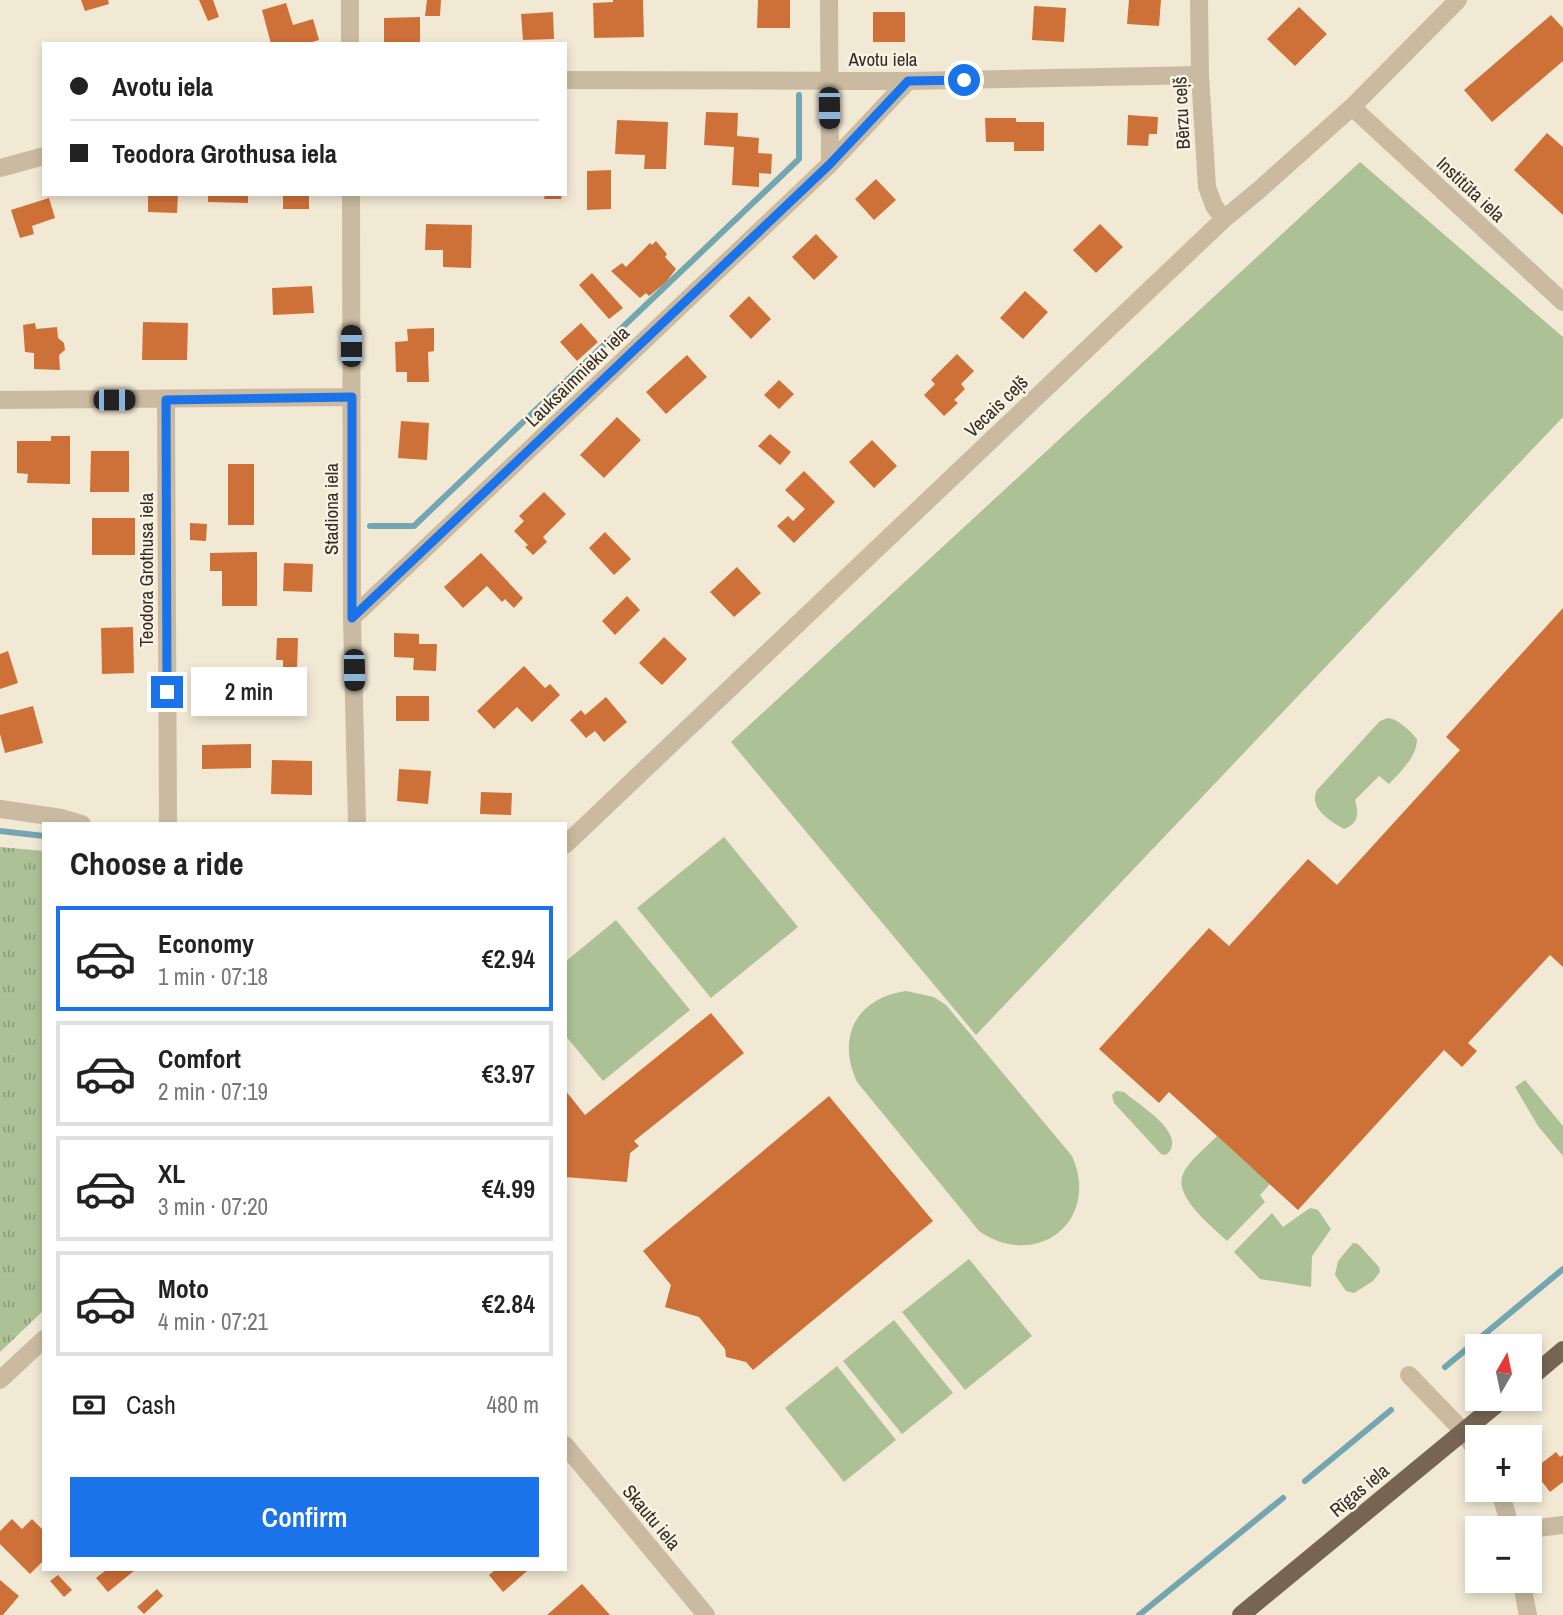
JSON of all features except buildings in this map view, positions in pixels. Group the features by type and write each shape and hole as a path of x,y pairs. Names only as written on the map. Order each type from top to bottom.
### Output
{"main road":[{"path":"1542,1367 1563,1350"},
{"name":"Rīgas iela","path":"1241,1615 1489,1411"}],"street":[{"path":"350,0 350,42"},
{"path":"829,0 830,164"},
{"name":"Bērzu ceļš","path":"1199,0 1200,75 1207,187 1214,206 1224,219"},
{"name":"Vecais ceļš","path":"567,843 1224,219 1352,107 1458,0"},
{"name":"Avotu iela","path":"567,80 908,81 1200,75"},
{"name":"Lauksaimnieku iela","path":"352,618 830,164 908,81"},
{"name":"Institūta iela","path":"1352,107 1563,302"},
{"path":"0,168 42,157"},
{"name":"Stadiona iela","path":"351,196 352,618 357,822"},
{"path":"0,400 352,397"},
{"name":"Teodora Grothusa iela","path":"166,400 168,822"},
{"path":"0,809 75,822"},
{"path":"0,1380 42,1341"},
{"path":"1409,1375 1464,1432"},
{"name":"Skautu iela","path":"567,1447 706,1615"},
{"path":"1542,1528 1563,1525"},
{"path":"1524,1593 1528,1615"}],"green space":[{"path":"1360,162 1563,337 1563,417 976,1035 731,742"},
{"path":"1388,718 1400,723 1417,739 1414,752 1389,784 1379,776 1355,800 1357,818 1344,829 1327,818 1318,808 1315,803 1317,790 1380,721"},
{"path":"724,837 798,927 711,998 637,908"},
{"path":"0,847 42,851 42,1312 0,1352"},
{"path":"616,920 690,1010 603,1081 567,1037 567,960"},
{"path":"906,991 934,997 946,1005 1072,1156 1079,1180 1078,1201 1071,1219 1058,1233 1042,1242 1022,1245 1001,1242 979,1231 857,1082 849,1049 855,1022 863,1011 875,1002"},
{"path":"1525,1080 1563,1126 1563,1156 1538,1126 1515,1087"},
{"path":"1116,1091 1124,1092 1160,1121 1172,1139 1172,1147 1166,1155 1161,1154 1114,1103 1112,1095"},
{"path":"1217,1136 1270,1184 1260,1195 1265,1202 1227,1241 1196,1211 1181,1183 1189,1164"},
{"path":"1310,1208 1318,1210 1331,1229 1312,1256 1311,1287 1260,1279 1234,1252 1272,1213 1283,1227"},
{"path":"1353,1243 1358,1244 1379,1267 1380,1272 1373,1281 1354,1293 1346,1291 1335,1275 1338,1261"},
{"path":"969,1259 1032,1336 965,1390 902,1312"},
{"path":"894,1320 953,1393 902,1434 843,1361"},
{"path":"837,1366 896,1440 844,1482 785,1408"}],"waterway":[{"path":"370,526 414,526 799,159 799,95"},
{"path":"0,831 42,836"},
{"path":"1445,1367 1563,1269"},
{"path":"1305,1481 1391,1410"},
{"path":"1139,1615 1283,1498"}],"route":[{"path":"167,692 166,400 352,397 352,618 830,164 908,81 964,80"}]}
